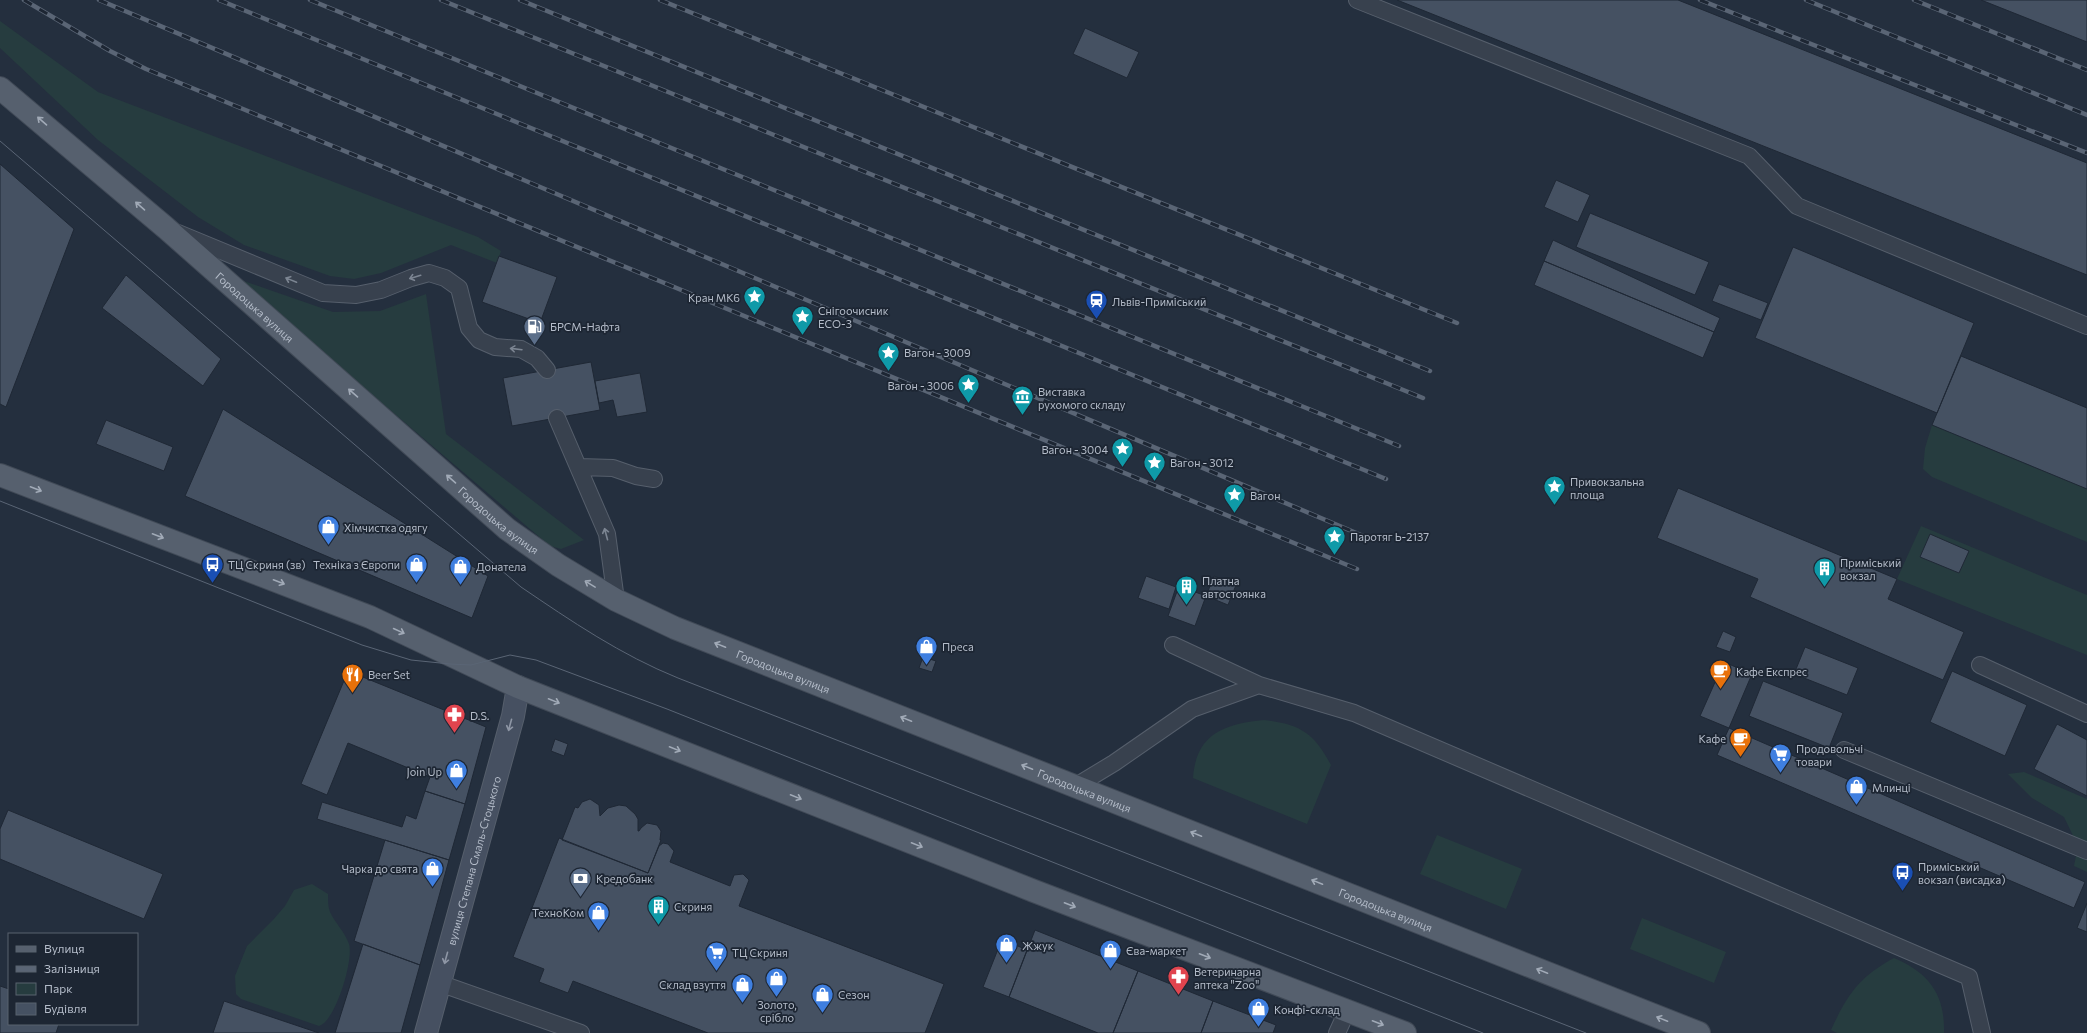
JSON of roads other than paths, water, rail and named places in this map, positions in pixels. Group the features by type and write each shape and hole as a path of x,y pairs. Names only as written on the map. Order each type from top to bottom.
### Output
{"main road":[{"name":"Городоцька вулиця","path":"0,88 166,228 507,529 558,565 616,600 675,628 1699,1033"},
{"path":"0,475 370,617 518,687 1021,886 1405,1033"}],"street":[{"name":"вулиця Степана Смаль-Стоцького","path":"426,1033 513,716 518,687"}],"lane":[{"path":"1358,0 1749,156 1797,206 2087,326"},
{"path":"166,228 323,293 356,295 382,290 429,273 446,278 459,288 469,328 479,340 495,347 521,349 537,358 547,370"},
{"path":"558,418 607,534 616,600"},
{"path":"579,467 613,468 636,476 654,479"},
{"path":"1173,645 1259,685 1354,712 1969,977 1982,1033"},
{"path":"1980,665 2087,714"},
{"path":"1076,786 1114,763 1192,709 1259,685"},
{"path":"1844,750 2087,851"},
{"path":"439,983 581,1033"},
{"path":"1337,1033 1346,1011"}],"tram line":[{"path":"0,141 521,587 616,648 678,678 1586,1033"},
{"path":"0,501 362,645 411,660 471,665 510,655 536,660 667,709 1483,1033"}],"railway":[{"path":"24,0 110,51 146,69 1357,569"},
{"path":"99,0 1368,538"},
{"path":"219,0 1386,479"},
{"path":"310,0 1399,446"},
{"path":"441,0 1423,398"},
{"path":"520,0 1430,371"},
{"path":"660,0 1457,323"},
{"path":"1700,0 2087,153"},
{"path":"1806,0 2087,115"},
{"path":"1914,0 2087,70"}],"place":[{"name":"Кран МК6","path":"755,316"},
{"name":"Львів-Приміський","path":"1097,320"},
{"name":"Снігоочисник ЕСО-3","path":"802,336"},
{"name":"БРСМ-Нафта","path":"534,346"},
{"name":"Вагон - 3009","path":"888,372"},
{"name":"Вагон - 3006","path":"969,404"},
{"name":"Виставка рухомого складу","path":"1022,416"},
{"name":"Вагон - 3004","path":"1123,468"},
{"name":"Вагон - 3012","path":"1155,482"},
{"name":"Привокзальна площа","path":"1555,506"},
{"name":"Вагон","path":"1235,514"},
{"name":"Хімчистка одягу","path":"329,546"},
{"name":"Паротяг Ь-2137","path":"1334,556"},
{"name":"ТЦ Скриня (зв)","path":"212,584"},
{"name":"Техніка з Європи","path":"416,584"},
{"name":"Донатела","path":"460,586"},
{"name":"Приміський вокзал","path":"1824,588"},
{"name":"Платна автостоянка","path":"1187,606"},
{"name":"Преса","path":"927,666"},
{"name":"Кафе Експрес","path":"1720,690"},
{"name":"Beer Set","path":"353,694"},
{"name":"D.S.","path":"455,734"},
{"name":"Кафе","path":"1741,758"},
{"name":"Продовольчі товари","path":"1780,774"},
{"name":"Join Up","path":"457,790"},
{"name":"Млинці","path":"1857,806"},
{"name":"Чарка до свята","path":"433,888"},
{"name":"Приміський вокзал (висадка)","path":"1902,892"},
{"name":"Кредобанк","path":"581,898"},
{"name":"Скриня","path":"658,926"},
{"name":"ТехноКом","path":"599,932"},
{"name":"Жжук","path":"1007,964"},
{"name":"Єва-маркет","path":"1110,970"},
{"name":"ТЦ Скриня","path":"717,972"},
{"name":"Ветеринарна аптека \"Zoo\"","path":"1179,996"},
{"name":"Золото, срібло","path":"777,998"},
{"name":"Склад взуття","path":"742,1004"},
{"name":"Сезон","path":"822,1014"},
{"name":"Конфі-склад","path":"1258,1028"}]}
